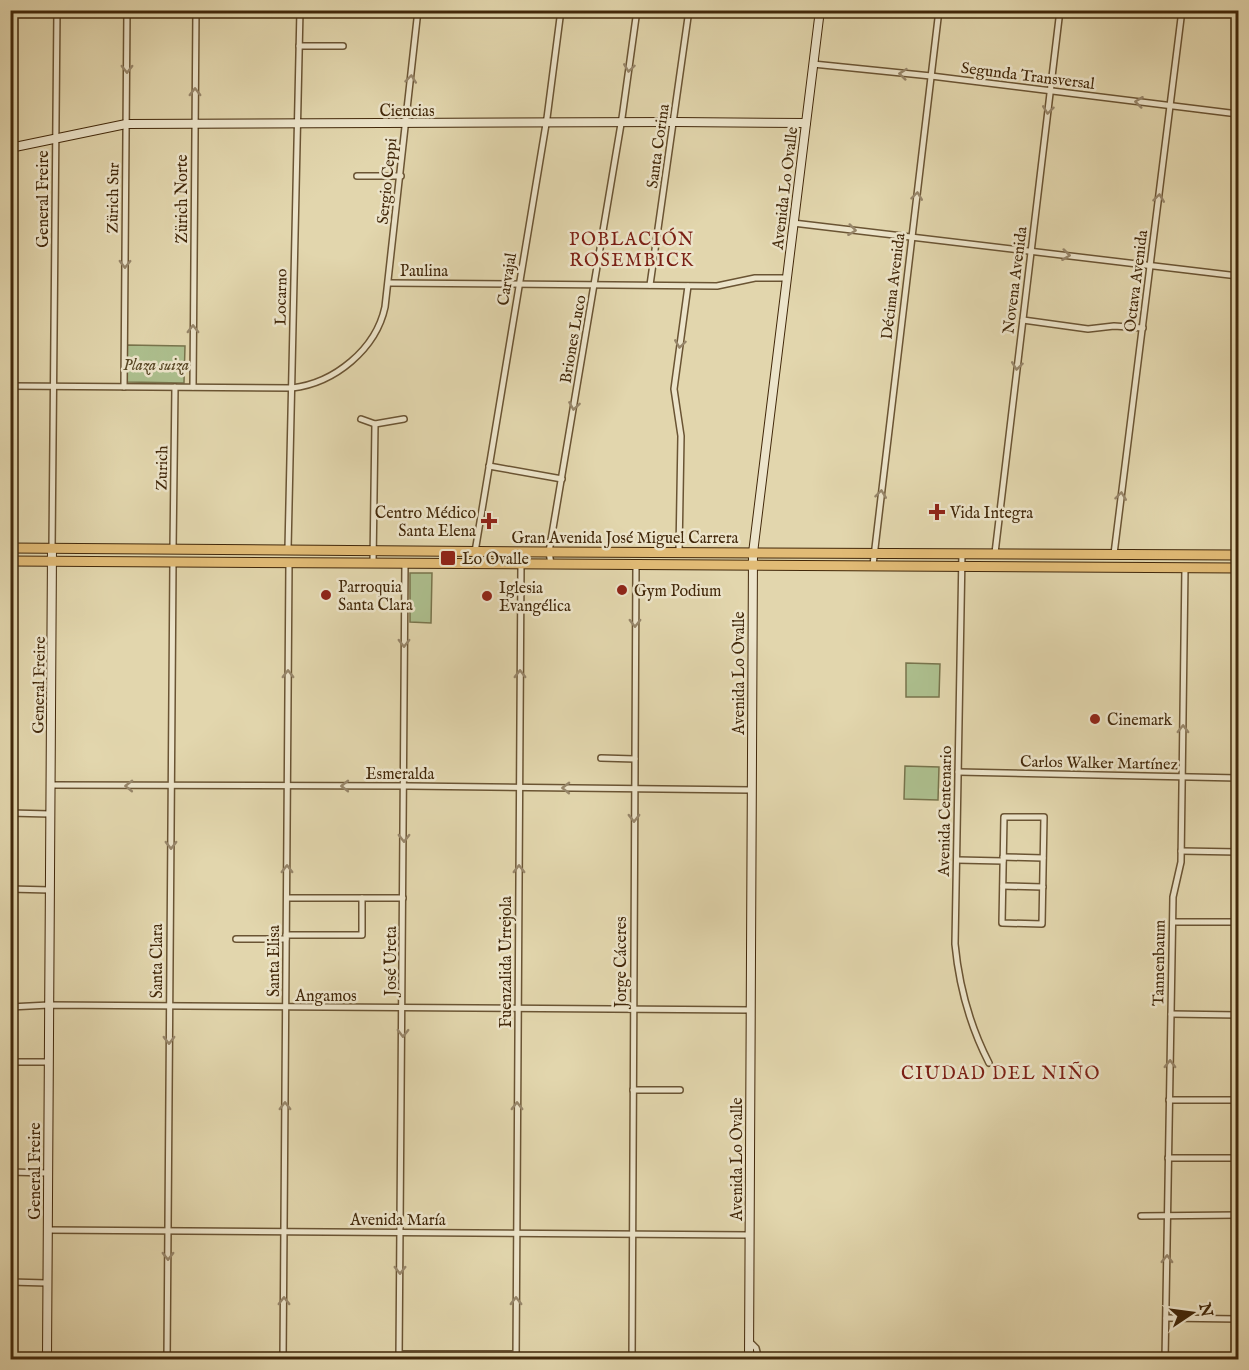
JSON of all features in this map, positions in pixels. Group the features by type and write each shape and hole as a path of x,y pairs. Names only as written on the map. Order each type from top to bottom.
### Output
{"main road":[{"name":"Gran Avenida José Miguel Carrera","path":"10,548 1238,555"},
{"path":"284,549 288,563"},
{"path":"636,565 641,556 648,552"},
{"path":"1226,568 1238,555"},
{"name":"Gran Avenida José Miguel Carrera","path":"10,561 1239,568"}],"street":[{"name":"General Freire","path":"47,1359 57,10"},
{"name":"Zürich Sur","path":"124,387 127,10"},
{"name":"Zürich Norte","path":"193,387 196,10"},
{"name":"Locarno","path":"284,549 292,388 300,10"},
{"name":"Sergio Ceppi","path":"389,284 418,10"},
{"name":"Carvajal","path":"475,552 546,122 561,10"},
{"name":"Briones Luco","path":"551,564 549,552 621,122 637,10"},
{"name":"Santa Corina","path":"650,285 689,10"},
{"name":"Avenida Lo Ovalle","path":"748,1359 752,566 820,10"},
{"name":"Décima Avenida","path":"873,566 939,10"},
{"name":"Novena Avenida","path":"995,553 1060,10"},
{"name":"Octava Avenida","path":"1114,554 1182,10"},
{"path":"299,46 343,46"},
{"name":"Segunda Transversal","path":"813,64 931,76 1239,114"},
{"name":"Ciencias","path":"10,148 126,124 806,123"},
{"path":"357,176 401,176"},
{"path":"793,224 1239,276"},
{"name":"Paulina","path":"10,386 292,388 310,384 329,376 361,352 381,323 389,284 717,286 755,278 787,278"},
{"path":"679,552 681,436 674,388 688,286"},
{"path":"1023,320 1088,329 1114,326 1143,328"},
{"name":"Zurich","path":"173,549 175,387"},
{"path":"361,419 375,424 404,419"},
{"path":"373,563 375,424"},
{"path":"489,466 562,479"},
{"path":"1238,555 1239,543"},
{"name":"Avenida Centenario","path":"962,553 956,966 973,1025 989,1063"},
{"name":"Santa Clara","path":"167,1359 173,562"},
{"name":"Santa Elisa","path":"283,1359 288,563"},
{"name":"José Ureta","path":"399,1357 405,563"},
{"name":"Fuenzalida Urrejola","path":"516,1357 521,564"},
{"name":"Jorge Cáceres","path":"632,1359 636,565"},
{"name":"Tannenbaum","path":"1165,1359 1173,892 1180,868 1181,851 1185,568"},
{"path":"601,758 635,759"},
{"name":"Carlos Walker Martínez","path":"958,772 1239,778"},
{"name":"Esmeralda","path":"50,785 750,790"},
{"path":"10,813 50,814"},
{"path":"1004,817 1044,817 1043,858 1042,924 1002,923 1004,817"},
{"path":"1181,851 1239,852"},
{"path":"957,860 1043,858"},
{"path":"1003,886 1043,887"},
{"path":"10,889 50,890"},
{"path":"286,898 403,898"},
{"path":"236,939 362,935 362,898"},
{"path":"1173,921 1239,922"},
{"name":"Angamos","path":"10,1007 49,1005 634,1011 750,1010"},
{"path":"1171,1014 1239,1015"},
{"path":"10,1062 49,1062"},
{"path":"633,1090 680,1090"},
{"path":"1169,1100 1239,1100"},
{"path":"1168,1158 1239,1158"},
{"path":"10,1172 48,1173"},
{"path":"1141,1216 1239,1215"},
{"name":"Avenida María","path":"48,1230 749,1235"},
{"path":"10,1282 47,1283"},
{"path":"1166,1318 1239,1319"},
{"name":"Avenida Lo Ovalle","path":"749,1340 756,1348 759,1359"},
{"path":"399,1357 516,1357"}],"green space":[{"name":"Plaza suiza","path":"127,345 185,346 184,383 127,382"},
{"path":"410,573 432,573 431,623 410,622"},
{"path":"906,663 940,664 939,697 906,697"},
{"path":"905,766 939,767 938,800 904,799"}],"place":[{"name":"Vida Integra","path":"937,512"},
{"name":"Centro Médico Santa Elena","path":"489,521"},
{"name":"Lo Ovalle","path":"448,558"},
{"name":"Gym Podium","path":"622,590"},
{"name":"Parroquia Santa Clara","path":"326,595"},
{"name":"Iglesia Evangélica","path":"487,596"},
{"name":"Cinemark","path":"1095,719"}],"district":[{"name":"POBLACIÓN ROSEMBICK","path":"632,249"},
{"name":"CIUDAD DEL NIÑO","path":"1001,1073"}]}
